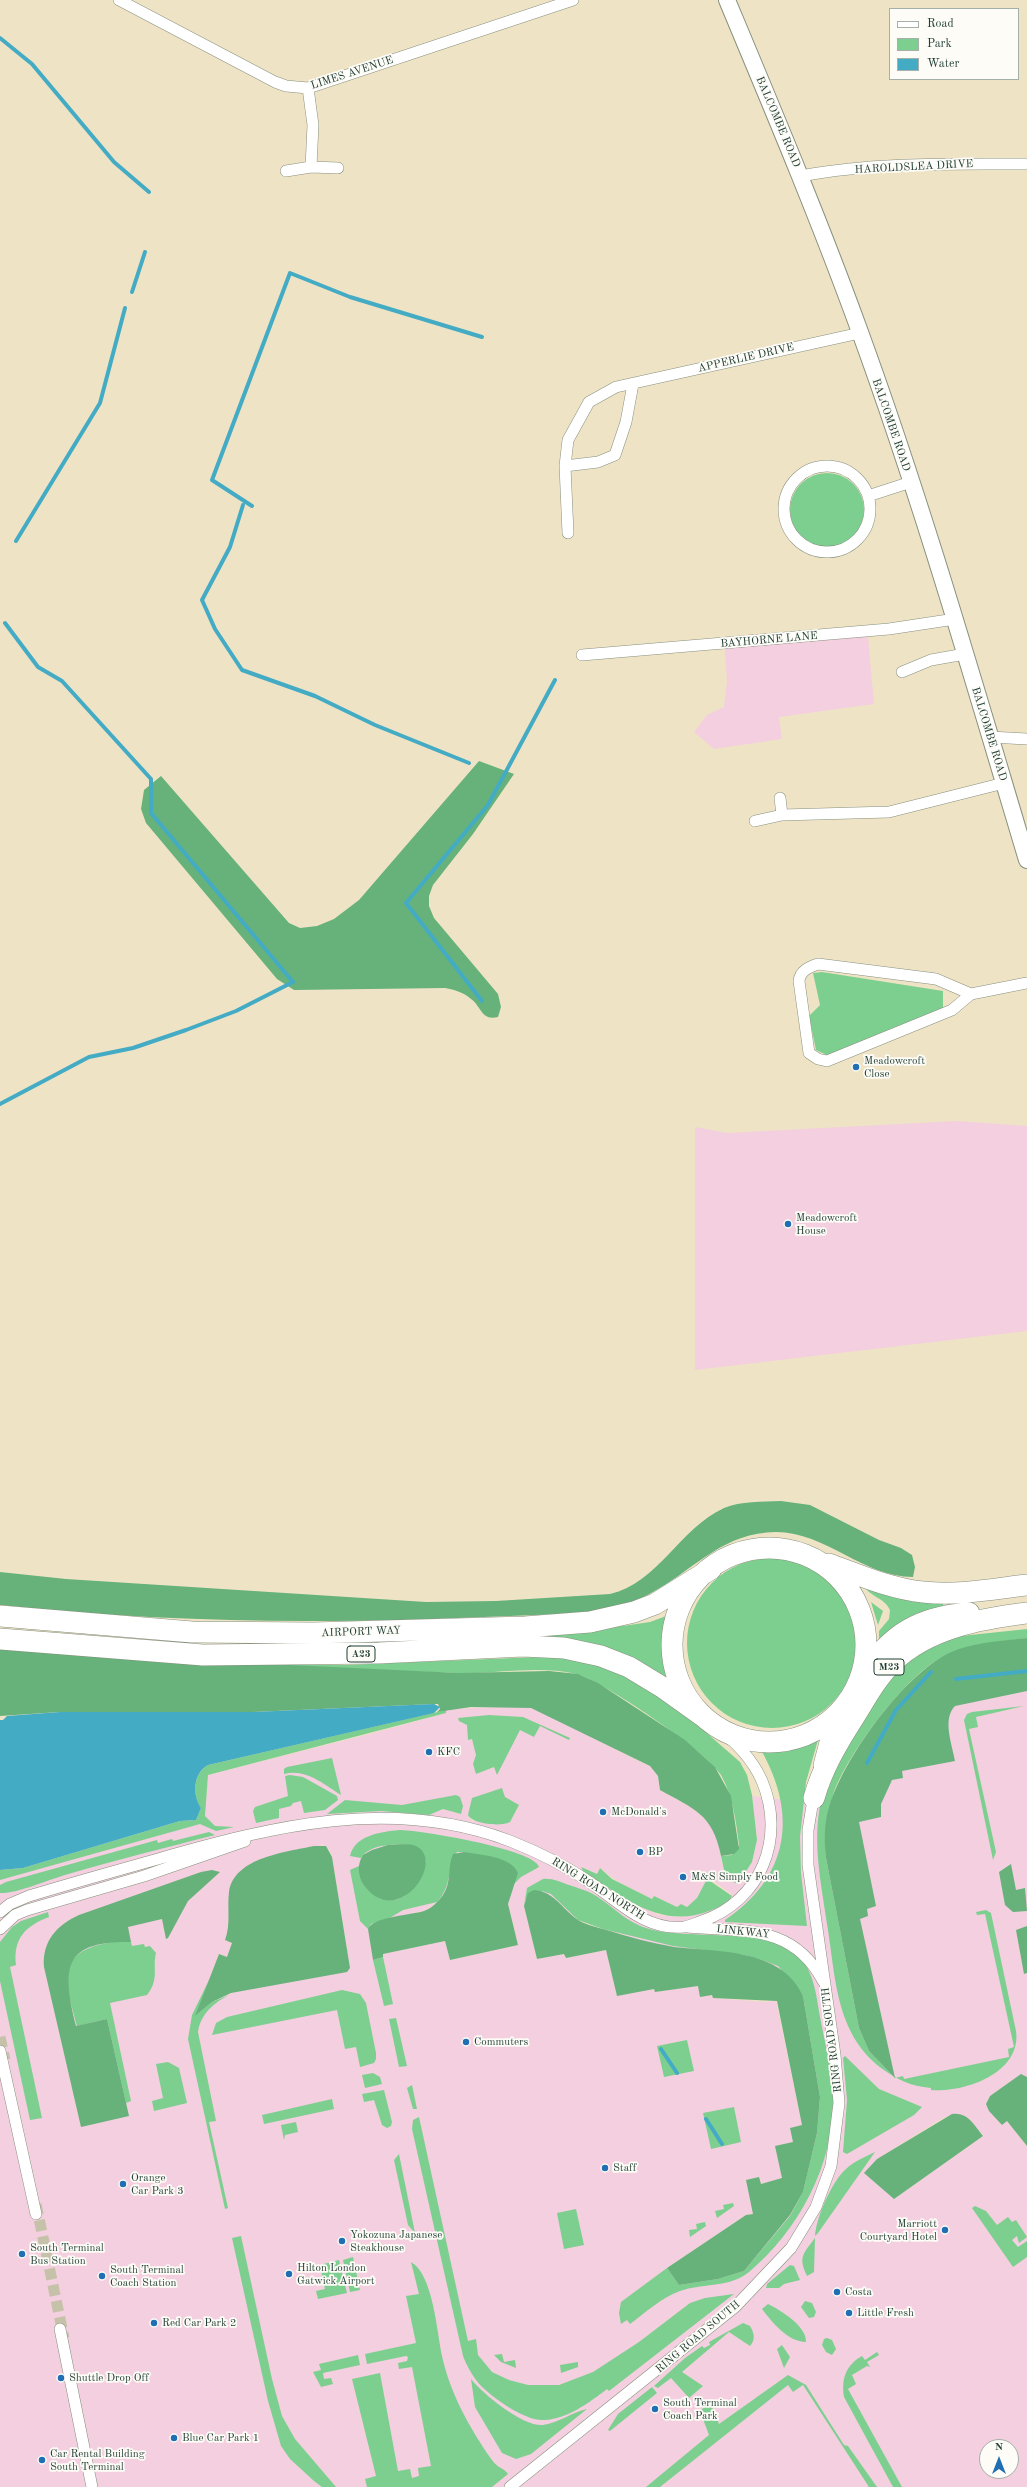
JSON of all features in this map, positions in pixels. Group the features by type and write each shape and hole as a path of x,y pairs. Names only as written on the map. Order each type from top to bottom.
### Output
{"highway":[{"path":"813,1559 842,1580 853,1595 860,1612 866,1648 852,1693 822,1727 794,1740 753,1741 736,1736 710,1721 688,1697 675,1665 673,1638 676,1618 683,1602 694,1586 711,1570 732,1555 756,1548 787,1550 877,1581 923,1592 968,1591 1027,1585"},
{"name":"AIRPORT WAY","path":"0,1616 192,1632 313,1634 525,1627 590,1622 634,1612 655,1604 711,1570"},
{"name":"M23","path":"852,1693 887,1645 921,1622 953,1614 1027,1607"},
{"name":"M23","path":"814,1798 824,1772 848,1726 882,1675 899,1657 918,1643 948,1630 1027,1613"},
{"name":"AIRPORT WAY","path":"0,1639 203,1655 379,1653 523,1646 564,1648 589,1653 629,1667 668,1690 710,1721"}],"main road":[{"name":"BALCOMBE ROAD","path":"726,0 801,176 860,333 911,482 955,619 1027,860"}],"street":[{"name":"LIMES AVENUE","path":"119,0 275,82 286,86 308,88 573,0"},
{"path":"308,88 313,125 311,167"},
{"name":"HAROLDSLEA DRIVE","path":"801,176 828,171 931,165 1027,164"},
{"path":"286,171 311,167 338,168"},
{"name":"APPERLIE DRIVE","path":"568,533 565,466 568,440 589,402 616,387 860,333"},
{"path":"565,466 598,462 615,455 626,422 633,384"},
{"path":"832,466 846,470 857,478 868,496 871,509 868,524 858,539 845,548 830,552 812,549 799,542 790,531 784,514 785,499 791,485 804,473 817,467 832,466"},
{"path":"868,496 911,482"},
{"name":"BAYHORNE LANE","path":"582,655 881,629 955,619"},
{"path":"902,672 931,660 965,654"},
{"path":"990,737 1027,739"},
{"path":"756,821 782,814 889,812 1004,783"},
{"path":"780,798 782,814"},
{"path":"970,994 936,979 818,964 808,967 799,976 809,1053 818,1059 827,1061 952,1010 970,994 1027,983"},
{"name":"RING ROAD SOUTH","path":"510,2487 735,2307 775,2266 804,2228 828,2177 838,2125 838,2077 808,1857 808,1830 822,1750 852,1693"},
{"name":"RING ROAD NORTH","path":"279,1828 338,1819 403,1818 443,1823 480,1832 510,1841 546,1857 591,1883 637,1916 660,1924 684,1927 712,1918 740,1900 762,1872 769,1849 770,1813 762,1781 743,1750 710,1721"},
{"path":"2,1910 29,1896 239,1836 279,1828"},
{"path":"0,1929 15,1915 27,1910 144,1876 279,1828"},
{"name":"LINKWAY","path":"684,1927 762,1932 777,1936 805,1956 826,1987"},
{"path":"0,2051 36,2214"},
{"path":"60,2328 92,2487"}],"shaded area":[{"path":"867,626 874,704 779,717 782,739 714,749 694,732 707,715 724,707 727,681 724,638"},
{"path":"957,1121 1027,1126 1027,1331 695,1370 695,1127 727,1133"},
{"path":"1027,1638 1027,2077 1021,2075 990,2096 986,2103 1007,2121 1027,2146 1027,2487 0,2487 0,1878 205,1816 208,1775 373,1733 446,1713 446,1710 449,1709 521,1706 535,1709 653,1768 658,1776 660,1790 694,1809 711,1825 717,1836 725,1878 738,1884 752,1862 757,1840 752,1796 829,1805 846,1768 889,1705 970,1646","holes":["519,1805 511,1820 472,1821 468,1817","323,1845 328,1848 332,1857 350,1968 231,1993 206,2006 196,2015 219,1954 227,1957 232,1943 226,1940 229,1931 229,1893 241,1872 249,1865 273,1856","581,1867 597,1874 600,1868 618,1882 652,1899 654,1896 677,1907 687,1907 697,1898 708,1877 731,1894 730,1899 700,1914 678,1917 659,1915 630,1902 583,1871","512,1886 508,1904 518,1945 450,1960 445,1941 382,1954 378,1921 425,1911 437,1902","524,1906 578,1920 803,1996 803,2192 740,2273 718,2279 667,2268 746,2215 753,2214 761,2184 782,2179 793,2142 802,2125 776,2000 767,2002 713,1998 712,1995 698,1985 656,1992 607,1950 566,1958 565,1954 537,1959","956,2114 967,2117 983,2136 894,2199 877,2159 943,2118"]}],"green space":[{"path":"827,473 848,479 858,489 864,510 858,531 848,541 827,547 806,541 796,531 790,510 796,489 806,479"},
{"path":"479,761 514,774 473,834 433,885 429,896 429,906 434,918 498,994 501,1007 498,1017 492,1018 485,1015 475,1002 465,995 445,988 294,990 277,979 146,823 141,809 144,790 161,776 289,923 300,928 317,926 334,919 359,900"},
{"path":"822,972 943,991 943,1008 829,1056 816,1050 809,1016 820,1005 813,973"},
{"path":"781,1501 810,1505 879,1540 901,1548 912,1555 915,1567 913,1577 895,1575 878,1570 811,1539 794,1534 776,1532 741,1538 727,1544 650,1594 624,1604 587,1613 378,1621 269,1621 116,1615 0,1605 0,1572 66,1579 426,1602 496,1601 610,1594 627,1588 642,1579 656,1567 694,1528 708,1517 724,1508 744,1503"},
{"path":"764,1558 780,1558 805,1564 826,1577 838,1589 851,1610 854,1618 857,1643 856,1660 851,1676 838,1697 826,1709 805,1722 797,1725 780,1728 764,1728 739,1722 718,1709 706,1697 693,1676 690,1668 687,1651 687,1635 693,1610 706,1589 718,1577 739,1564 747,1561"},
{"path":"862,1584 943,1601 943,1608 879,1641 879,1631 889,1619 890,1610 884,1602 869,1592"},
{"path":"871,1602 883,1611 878,1625"},
{"path":"669,1615 666,1633 666,1649 668,1666 673,1683 626,1658 312,1645 312,1641 623,1626 650,1622"},
{"path":"1027,1629 1027,1638 983,1644 951,1653 927,1667 894,1699 863,1739 850,1760 833,1795 826,1826 826,1858 859,2028 869,2051 893,2076 881,2068 866,2054 854,2038 840,2003 818,1862 817,1832 821,1800 858,1718 879,1685 920,1649 961,1636"},
{"path":"1027,1638 1027,1691 955,1706 951,1711 948,1725 955,1761 902,1771 903,1778 892,1780 881,1804 881,1817 859,1822 876,1906 867,1909 868,1916 860,1919 895,2078 869,2051 859,2028 826,1858 825,1831 830,1804 849,1763 863,1741 878,1719 913,1679 931,1664 958,1649 988,1642"},
{"path":"0,1648 81,1655 459,1673 549,1671 578,1674 598,1683 685,1740 715,1767 731,1796 739,1849 734,1854 721,1856 713,1831 707,1822 692,1808 660,1790 658,1776 650,1766 531,1708 471,1707 437,1712 440,1709 438,1704 434,1704 253,1712 60,1712 0,1716"},
{"path":"562,1656 608,1668 642,1684 701,1728 740,1762 747,1775 752,1795 757,1840 752,1862 738,1884 726,1879 721,1856 732,1855 739,1845 731,1800 721,1775 712,1764 696,1750 653,1718 608,1689 589,1679 562,1671 547,1670 458,1673 259,1664 345,1665"},
{"path":"1024,1706 976,1717 978,1727 969,1729 996,1852 993,1860 964,1720 967,1714 972,1712"},
{"path":"446,1710 446,1713 208,1775 205,1816 215,1826 234,1827 216,1831 200,1824 0,1880 0,1870 23,1868 180,1821 196,1820 201,1808 195,1791 197,1779 199,1774 208,1765"},
{"path":"489,1715 523,1717 570,1738 569,1740 540,1726 534,1737 520,1730 497,1775 494,1767 476,1774 473,1764 476,1755 472,1739 468,1740 467,1725 459,1721 458,1718"},
{"path":"818,1740 806,1782 800,1837 801,1873 807,1926 725,1922 725,1920 746,1903 763,1884 774,1864 781,1843 783,1821 780,1798 773,1774 761,1750 790,1749"},
{"path":"332,1758 341,1795 307,1775 299,1773 284,1774 284,1769 287,1767"},
{"path":"290,1775 303,1777 337,1796 338,1800 325,1810 304,1813 301,1801 293,1803 291,1806 279,1809 279,1818 256,1823 253,1811 255,1807 288,1796 285,1776"},
{"path":"502,1788 505,1797 519,1805 510,1822 506,1824 488,1824 475,1821 468,1815 472,1798"},
{"path":"456,1795 460,1797 463,1806 461,1814 443,1809 429,1815 381,1811 327,1814 345,1800 402,1805"},
{"path":"399,1830 429,1833 498,1847 533,1860 539,1867 521,1877 512,1886 518,1873 464,1852 457,1852 451,1865 445,1889 437,1902 403,1910 388,1919 371,1924 368,1929 360,1921 350,1870 359,1866 360,1875 364,1884 370,1891 385,1900 394,1900 402,1897 410,1891 417,1881 426,1861 410,1845 377,1847 365,1853 361,1858 350,1856 357,1843 363,1839 384,1832"},
{"path":"209,1832 215,1835 58,1877 23,1889 0,1893 0,1885 6,1882 157,1840 158,1843 172,1839 173,1841"},
{"path":"406,1844 416,1846 424,1854 426,1865 422,1877 414,1889 403,1897 390,1900 376,1897 363,1884 359,1870 363,1855 372,1850 388,1845"},
{"path":"314,1846 326,1846 332,1857 350,1968 347,1972 231,1993 212,2002 195,2016 219,1954 227,1957 232,1943 225,1940 228,1922 228,1898 233,1880 241,1871 263,1858"},
{"path":"464,1852 486,1855 502,1860 514,1867 518,1873 508,1904 518,1945 450,1960 445,1941 383,1954 383,1957 373,1960 368,1929 371,1925 384,1919 427,1910 439,1900 446,1890 453,1854"},
{"path":"1011,1864 1016,1890 1025,1888 1027,1911 1013,1912 1005,1905 999,1872"},
{"path":"581,1867 597,1874 600,1868 612,1879 652,1899 654,1896 677,1907 681,1904 687,1907 697,1898 708,1877 713,1883 732,1896 728,1901 719,1907 691,1916 674,1916 658,1913 642,1908 627,1900 583,1871"},
{"path":"212,1870 220,1872 188,1901 168,1938 166,1939 162,1919 128,1927 131,1942 108,1943 91,1947 80,1953 72,1962 69,1974 69,1988 76,2026 107,2019 129,2116 81,2127 44,1967 44,1958 48,1942 58,1929 79,1915 201,1872"},
{"path":"543,1879 556,1880 584,1890 602,1900 630,1921 647,1928 673,1933 747,1937 780,1944 792,1950 806,1965 816,1992 831,2071 833,2100 832,2124 827,2149 820,2172 810,2195 783,2237 767,2256 749,2272 733,2281 689,2289 673,2294 660,2301 630,2324 627,2320 621,2324 619,2313 621,2302 667,2268 679,2285 718,2279 744,2271 790,2216 803,2192 817,2133 820,2097 803,1996 778,1966 765,1961 745,1955 673,1946 603,1929 578,1920 551,1894 542,1891 526,1899 524,1906 527,1888"},
{"path":"534,1890 541,1891 553,1897 583,1923 638,1939 674,1947 728,1952 747,1955 764,1961 780,1969 793,1980 803,1996 820,2097 817,2133 803,2192 790,2215 744,2271 718,2279 679,2285 667,2268 746,2215 753,2214 746,2180 759,2177 761,2184 782,2178 775,2146 793,2142 790,2128 802,2125 777,2001 713,1998 712,1995 700,1997 698,1986 655,1992 654,1989 617,1996 606,1950 566,1958 564,1954 537,1959 524,1906 528,1893"},
{"path":"986,1910 991,1913 1016,2031 1015,2046 1010,2058 1000,2069 988,2077 974,2084 959,2088 931,2090 931,2088 910,2084 896,2078 903,2076 904,2079 1009,2057 1008,2049 1014,2047 985,1914 977,1915 976,1912"},
{"path":"48,1912 49,1917 27,1929 22,1935 17,1948 16,1965 10,1967 42,2118 30,2120 0,1981 0,1942 12,1927 21,1921"},
{"path":"1027,1926 1027,1973 1024,1974 1016,1930"},
{"path":"113,1942 131,1942 132,1946 144,1944 145,1947 150,1946 156,1953 155,1978 147,1995 110,2003 131,2101 126,2103 107,2019 77,2026 69,1995 68,1970 73,1960 81,1952 94,1946"},
{"path":"383,1957 393,2004 384,2006 373,1960"},
{"path":"210,1978 196,2015 212,2002 234,1993 216,2003 206,2013 202,2018 198,2032 216,2121 209,2122 228,2208 225,2209 188,2039 192,2015"},
{"path":"342,1990 360,1994 366,2003 376,2053 374,2063 360,2067 356,2047 345,2049 337,2010 212,2035 216,2023 227,2017"},
{"path":"396,2018 407,2066 399,2067 389,2019"},
{"path":"687,2040 694,2071 664,2077 657,2046"},
{"path":"845,2056 879,2089 922,2107 914,2115 847,2154 843,2152 847,2100 843,2058"},
{"path":"168,2062 179,2068 187,2103 154,2111 152,2101 163,2098 156,2064"},
{"path":"373,2073 380,2077 382,2084 365,2088 362,2075"},
{"path":"1021,2074 1027,2077 1027,2146 1007,2121 1002,2125 989,2111 986,2104 990,2096"},
{"path":"412,2085 417,2109 413,2109 407,2088"},
{"path":"384,2090 392,2122 391,2126 387,2128 382,2125 374,2100 364,2102 362,2094"},
{"path":"332,2099 334,2109 264,2124 262,2115"},
{"path":"734,2107 741,2142 711,2149 703,2113"},
{"path":"952,2114 958,2114 966,2117 983,2136 894,2199 864,2173 877,2159"},
{"path":"419,2117 468,2341 476,2339 478,2355 492,2372 509,2380 528,2385 559,2385 593,2372 639,2342 690,2303 705,2298 734,2294 609,2391 607,2389 593,2400 577,2409 561,2417 544,2420 527,2417 517,2412 498,2400 481,2386 472,2374 463,2356 412,2129 413,2120"},
{"path":"296,2122 298,2132 285,2135 284,2140 281,2125"},
{"path":"875,2152 815,2236 818,2220 835,2182 849,2166"},
{"path":"399,2154 415,2233 408,2225 394,2160"},
{"path":"733,2203 734,2206 717,2218 715,2211 724,2209 723,2205"},
{"path":"975,2206 986,2211 997,2225 1008,2217 1012,2222 1016,2220 1027,2237 1019,2243 1017,2236 1012,2240 1018,2247 1027,2241 1027,2257 1013,2267 972,2208"},
{"path":"576,2209 584,2245 564,2249 557,2213"},
{"path":"705,2222 706,2226 690,2237 689,2230 697,2229 696,2224"},
{"path":"241,2236 272,2379 282,2416 295,2439 336,2487 322,2487 290,2459 281,2446 268,2401 232,2238"},
{"path":"815,2238 814,2272 807,2276 802,2260 807,2248"},
{"path":"353,2257 360,2290 350,2292 343,2260"},
{"path":"339,2260 347,2293 318,2299 316,2291 325,2289 320,2265"},
{"path":"411,2262 418,2268 429,2291 436,2319 442,2356 450,2384 462,2410 484,2448 494,2462 508,2474 492,2487 367,2487 365,2479 376,2476 352,2379 380,2373 398,2471 410,2469 412,2478 419,2476 418,2468 431,2466 412,2367 399,2369 398,2363 407,2361 408,2357 406,2356 367,2364 365,2354 416,2343 406,2296 419,2294"},
{"path":"790,2265 794,2266 800,2280 784,2284 779,2288 766,2288 767,2284"},
{"path":"805,2301 812,2303 816,2312 814,2317 809,2318 801,2307"},
{"path":"768,2304 786,2314 798,2325 805,2336 806,2342 793,2339 776,2325 762,2309"},
{"path":"743,2323 750,2326 753,2334 754,2338 750,2346 729,2332 682,2372 703,2386 689,2398 671,2378 658,2388 654,2386 685,2358 702,2346 704,2348 710,2345 709,2342"},
{"path":"827,2338 832,2340 836,2349 832,2355 826,2352 822,2345 824,2339"},
{"path":"782,2345 790,2357 784,2368 777,2349"},
{"path":"877,2352 879,2355 867,2362 870,2367 867,2366 852,2375 856,2384 848,2389 902,2487 893,2487 844,2397 843,2384 848,2368 862,2356 865,2360"},
{"path":"502,2354 504,2362 515,2360 516,2368 501,2362 494,2355"},
{"path":"358,2355 360,2365 323,2373 324,2379 331,2378 333,2384 321,2387 313,2372 321,2370 319,2364"},
{"path":"578,2362 578,2367 561,2373 560,2365"},
{"path":"788,2375 806,2385 844,2445 848,2446 877,2487 869,2487 803,2385 793,2392 788,2385 660,2487 646,2487 709,2435 700,2411 710,2402 719,2424"},
{"path":"471,2379 494,2401 525,2421 535,2424 549,2424 576,2412 587,2409 531,2454 516,2459 502,2453 475,2407"},
{"path":"652,2387 657,2393 610,2431 608,2430 618,2414"}],"water":[{"path":"434,1704 440,1707 434,1713 208,1765 199,1774 197,1779 195,1791 201,1808 196,1820 180,1821 23,1868 0,1870 0,1720 3,1720 7,1716 60,1712 253,1712"}],"waterway":[{"path":"0,38 32,64 114,162 149,192"},
{"path":"132,292 145,252"},
{"path":"252,506 212,480 290,273 350,297 482,337"},
{"path":"16,541 100,403 125,308"},
{"path":"243,505 230,547 202,600 215,629 242,670 315,696 375,725 469,763"},
{"path":"0,1104 89,1057 133,1048 186,1030 236,1011 293,982 151,813 151,779 62,681 38,667 5,623"},
{"path":"482,1001 406,903 488,805 555,680"},
{"path":"956,1679 1027,1671"},
{"path":"867,1763 896,1710 931,1672"},
{"path":"661,2049 677,2073"},
{"path":"706,2119 722,2144"}],"tunnel":[{"path":"0,2037 5,2060"},
{"path":"36,2204 64,2338"}],"place":[{"name":"Meadowcroft Close","path":"856,1067"},
{"name":"Meadowcroft House","path":"788,1224"},
{"name":"KFC","path":"429,1752"},
{"name":"McDonald's","path":"603,1812"},
{"name":"BP","path":"640,1852"},
{"name":"M&S Simply Food","path":"683,1877"},
{"name":"Commuters","path":"466,2042"},
{"name":"Staff","path":"605,2168"},
{"name":"Orange Car Park 3","path":"123,2184"},
{"name":"Marriott Courtyard Hotel","path":"945,2230"},
{"name":"Yokozuna Japanese Steakhouse","path":"342,2241"},
{"name":"South Terminal Bus Station","path":"22,2254"},
{"name":"Hilton London Gatwick Airport","path":"289,2274"},
{"name":"South Terminal Coach Station","path":"102,2276"},
{"name":"Costa","path":"837,2292"},
{"name":"Little Fresh","path":"849,2313"},
{"name":"Red Car Park 2","path":"154,2323"},
{"name":"Shuttle Drop Off","path":"61,2378"},
{"name":"South Terminal Coach Park","path":"655,2409"},
{"name":"Blue Car Park 1","path":"174,2438"},
{"name":"Car Rental Building South Terminal","path":"42,2460"}]}
